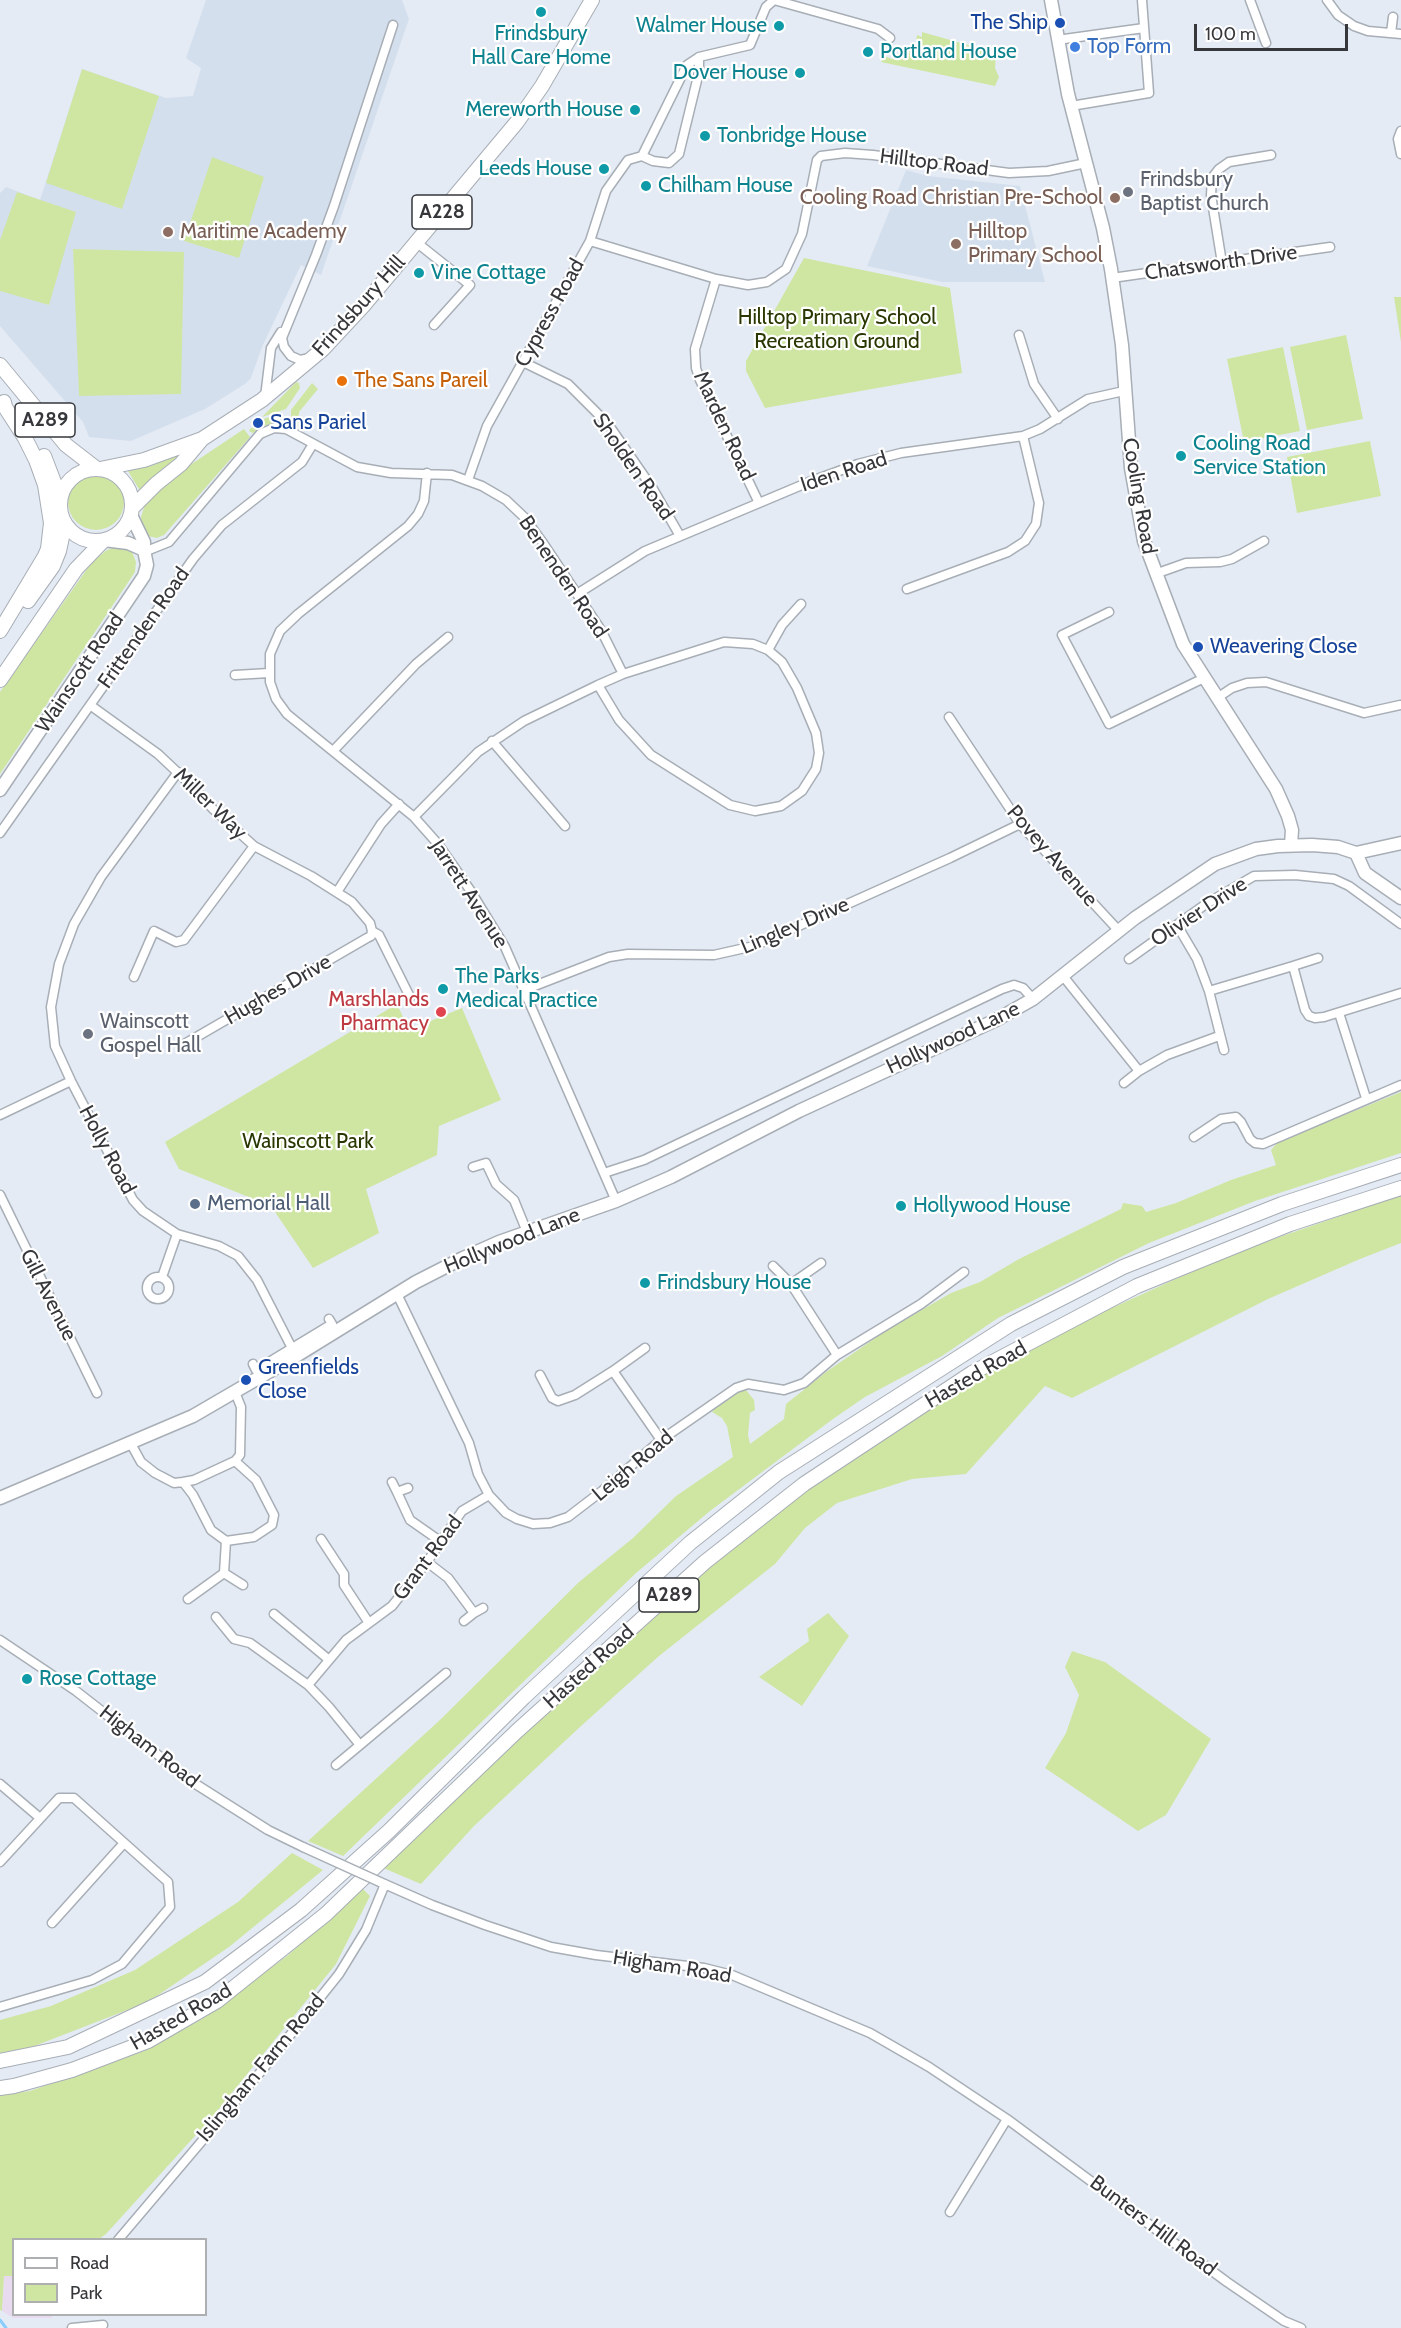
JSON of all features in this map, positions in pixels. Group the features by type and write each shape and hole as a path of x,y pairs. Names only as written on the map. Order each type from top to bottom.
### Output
{"main road":[{"name":"Frindsbury Hill","path":"98,469 144,460 202,439 265,398 314,357 346,325 521,116 558,60 592,0"},
{"name":"Cooling Road","path":"1051,0 1056,40 1072,111 1106,240 1122,345 1131,468 1144,541 1182,644 1276,789 1288,816 1292,831 1292,845"},
{"name":"A289","path":"0,365 66,445 98,469"},
{"name":"A289","path":"2,400 18,414 44,456 60,506"},
{"name":"A289","path":"0,631 45,556 51,523 46,492 36,459 2,400"},
{"name":"Frindsbury Hill","path":"131,511 156,484 181,464 202,439"},
{"name":"A228","path":"60,506 63,489 70,479 81,472 98,469"},
{"path":"98,469 112,472 125,483 131,495 131,511"},
{"path":"60,506 65,523 84,539 128,543 144,551"},
{"name":"A228","path":"104,540 120,532 131,511"},
{"name":"Wainscott Road","path":"0,789 140,583 147,565 144,542 131,511"},
{"path":"0,638 53,566 65,523"},
{"path":"0,680 76,569 104,540"},
{"path":"1401,843 1356,853 1365,873 1401,898"},
{"name":"Hollywood Lane","path":"0,1498 193,1416 235,1392 294,1352 463,1258 670,1177 848,1087 983,1027 1033,999 1119,931 1176,889 1215,864 1256,849 1292,845 1338,847 1356,853"},
{"name":"Hasted Road","path":"0,2061 68,2047 205,1982 291,1917 389,1831 524,1697 690,1543 779,1472 1011,1324 1123,1267 1282,1204 1401,1165"},
{"name":"Hasted Road","path":"0,2088 72,2070 148,2042 217,2001 326,1914 517,1731 705,1563 804,1484 972,1373 1137,1286 1290,1224 1401,1188"}],"street":[{"path":"642,156 654,161 669,163 679,154 699,72 699,57 750,45 766,7 774,0 878,29 890,38"},
{"path":"1072,111 1149,93 1142,0"},
{"path":"1250,0 1266,43"},
{"path":"1327,0 1338,15 1354,26 1368,31 1401,34"},
{"path":"1391,33 1393,17"},
{"path":"314,357 298,359 291,356 284,347 282,338 334,206 393,25"},
{"path":"1056,40 1144,28"},
{"name":"Cypress Road","path":"468,480 485,431 590,241 606,191 628,160 642,156 687,65 699,57"},
{"path":"1401,131 1398,139 1401,154"},
{"name":"Hilltop Road","path":"590,241 716,279 748,285 767,282 786,269 802,234 817,160 828,153 873,155 1009,172 1048,171 1086,163"},
{"path":"1222,263 1211,195 1212,178 1229,162 1271,155"},
{"path":"416,242 470,285 434,324"},
{"name":"Chatsworth Drive","path":"1112,278 1330,248"},
{"name":"Marden Road","path":"716,279 696,349 695,366 759,503"},
{"path":"265,398 271,348 289,318"},
{"path":"1019,335 1034,384 1058,419"},
{"name":"Sholden Road","path":"523,362 568,384 608,424 653,489 680,536"},
{"name":"Iden Road","path":"577,594 645,551 809,482 901,453 1023,435 1040,429 1088,399 1124,391"},
{"name":"Benenden Road","path":"144,551 160,547 170,541 260,434 274,428 288,430 340,460 360,468 391,473 450,475 468,480 498,494 519,512 577,594 604,635 623,674"},
{"path":"906,589 1008,552 1025,541 1036,524 1039,503 1023,435"},
{"name":"Frittenden Road","path":"0,833 193,559 222,525 302,462 313,444"},
{"path":"235,675 268,673 273,645 288,622 392,540 416,517 426,494 427,473"},
{"path":"1155,574 1186,563 1220,562 1232,559 1264,541"},
{"path":"768,650 782,625 801,603"},
{"path":"1109,612 1062,635 1109,724 1204,678"},
{"path":"333,751 416,664 448,637"},
{"path":"414,817 492,741 524,721 623,674 724,642 744,642 768,650 782,662 816,733 819,753 812,777 802,791 789,802 764,811 747,810 730,805 651,755 619,720 598,686"},
{"name":"Jarrett Avenue","path":"268,673 272,691 281,707 293,720 414,817 438,844 470,890 505,947 616,1200"},
{"path":"1217,698 1232,688 1247,683 1266,682 1364,712 1400,705"},
{"name":"Miller Way","path":"90,705 158,754 254,846 311,876 352,902 370,923 372,931 379,935 410,997"},
{"name":"Povey Avenue","path":"949,717 1020,824 1119,931"},
{"path":"492,741 565,826"},
{"name":"Holly Road","path":"178,772 101,876 74,924 59,964 51,1007 55,1046 71,1082 133,1200 143,1211 177,1234 219,1245 238,1256 257,1280 294,1352"},
{"path":"337,892 381,824 399,804"},
{"name":"Lingley Drive","path":"524,990 613,956 714,955 754,946 960,854 1020,824"},
{"path":"134,977 154,931 176,942 184,940 254,846"},
{"name":"Olivier Drive","path":"1130,959 1221,894 1254,876 1334,879 1348,886 1401,924"},
{"path":"1177,925 1197,959 1209,992 1224,1050"},
{"name":"Hughes Drive","path":"181,1046 357,944 370,936 372,931"},
{"path":"1209,992 1318,958"},
{"path":"1293,966 1305,1010 1309,1016 1324,1017 1401,993"},
{"path":"1063,976 1139,1071"},
{"name":"Hollywood Lane","path":"604,1173 644,1160 1002,989 1014,985 1023,988 1033,999"},
{"path":"1340,1013 1366,1098"},
{"path":"1124,1083 1139,1071 1167,1055 1219,1036"},
{"name":"Holly Road","path":"0,1115 71,1082"},
{"path":"1194,1137 1221,1119 1236,1117 1255,1143 1263,1144 1366,1098 1401,1085"},
{"path":"473,1167 486,1163 496,1184 514,1200 527,1232"},
{"name":"Gill Avenue","path":"0,1195 16,1233 97,1393"},
{"path":"162,1277 177,1234"},
{"path":"791,1284 821,1263"},
{"path":"772,1266 791,1284 837,1355"},
{"name":"Leigh Road","path":"397,1294 469,1443 478,1474 489,1495 506,1513 517,1519 542,1523 568,1517 603,1491 661,1440 736,1388 748,1384 784,1390 795,1388 837,1355 921,1304 964,1272"},
{"path":"253,1364 256,1370 294,1352 332,1324 329,1319"},
{"path":"540,1375 552,1398 558,1401 574,1395 645,1348"},
{"path":"613,1371 661,1440"},
{"path":"130,1442 141,1462 174,1483 194,1480 235,1461 240,1455 241,1407 235,1392"},
{"path":"183,1482 193,1495 211,1530 226,1541 245,1540 263,1533 272,1525 274,1515 256,1480 235,1461"},
{"path":"392,1482 410,1520 441,1541"},
{"path":"398,1492 408,1488"},
{"name":"Grant Road","path":"308,1685 346,1640 392,1606 427,1562 462,1511 489,1495"},
{"path":"321,1539 345,1574 344,1585 369,1623"},
{"path":"224,1573 226,1541"},
{"path":"427,1562 448,1578 474,1613"},
{"path":"224,1573 243,1585"},
{"path":"188,1599 224,1573"},
{"path":"464,1621 483,1608"},
{"path":"274,1614 328,1659"},
{"path":"216,1617 234,1639 250,1643 308,1685 360,1745"},
{"name":"Higham Road","path":"0,1640 76,1691 194,1783 259,1825 303,1847 442,1909 541,1944 596,1955 704,1968 732,1975 870,2033 929,2067 1007,2119"},
{"path":"336,1765 446,1673"},
{"path":"0,1784 40,1818"},
{"path":"0,1862 59,1798 74,1797 168,1882 170,1907 122,1964 92,1980 0,2007"},
{"path":"52,1923 124,1844"},
{"name":"Islingham Farm Road","path":"120,2238 339,1974 366,1930 383,1883"},
{"path":"950,2212 1007,2119"},
{"name":"Bunters Hill Road","path":"1007,2119 1227,2282 1284,2321 1301,2328"},
{"path":"72,2328 103,2326"}],"shaded area":[{"name":"Maritime Academy","path":"206,0 402,0 409,19 321,275 301,265 262,347 251,378 205,409 131,441 89,437 83,422 0,326 0,193 6,187 40,200 82,69 166,98 193,96 201,68 186,58"},
{"name":"Hilltop Primary School","path":"906,170 928,176 1020,186 1045,282 942,282 867,266"},
{"path":"4,2275 12,2276 12,2316 52,2316 52,2318 13,2318 2,2311"}],"green space":[{"path":"922,32 982,49 982,53 996,55 995,68 999,77 995,86 881,62 884,56 892,59 906,48 915,51 917,35 922,37"},
{"path":"82,69 159,96 122,209 46,183"},
{"path":"212,157 264,177 239,258 184,241"},
{"path":"17,192 76,212 49,305 0,291 0,240"},
{"path":"73,249 184,252 181,394 79,396"},
{"name":"Hilltop Primary School Recreation Ground","path":"804,258 950,288 962,373 765,408 746,371 746,361"},
{"path":"1394,297 1401,297 1401,342"},
{"path":"1346,335 1363,419 1307,430 1290,347"},
{"path":"1283,347 1300,431 1244,442 1227,359"},
{"path":"296,382 299,383 300,388 286,409 262,417"},
{"path":"312,383 318,389 299,412 298,428 291,420 291,410"},
{"path":"276,415 286,418 288,426 272,424 260,427 253,433 250,432 249,430 263,419"},
{"path":"244,429 250,437 164,535 157,538 148,536 142,526 141,517 146,501 181,471"},
{"path":"1370,441 1381,496 1297,513 1287,457"},
{"path":"179,454 182,456 140,491 128,471 151,466"},
{"path":"96,474 107,476 116,482 122,491 124,502 122,513 116,522 107,528 96,530 85,528 76,522 70,513 68,502 70,491 76,482 85,476"},
{"path":"118,546 132,552 136,562 135,572 0,774 0,692 92,562 107,550"},
{"name":"Wainscott Park","path":"397,1004 409,1030 462,1008 501,1100 439,1126 437,1155 366,1189 379,1233 313,1268 271,1206 179,1169 165,1142"},
{"path":"1401,1092 1401,1153 1255,1201 1149,1243 998,1318 942,1356 865,1397 710,1511 636,1573 343,1856 308,1841 441,1719 579,1582 633,1538 676,1496 733,1457 727,1426 722,1418 712,1412 720,1402 736,1392 746,1390 754,1400 755,1410 750,1413 748,1435 750,1444 784,1419 786,1404 826,1372 884,1332 951,1293 980,1282 1019,1259 1121,1209 1123,1203 1142,1206 1146,1212 1276,1165 1271,1150 1278,1142"},
{"path":"1401,1195 1401,1243 1268,1299 1072,1398 1045,1386 966,1474 912,1479 837,1503 805,1528 775,1564 659,1656 581,1726 474,1826 421,1884 381,1867 564,1694 721,1555 819,1479 913,1417 1050,1336 1233,1253"},
{"path":"828,1613 849,1636 802,1706 759,1677 809,1641 807,1629"},
{"path":"1072,1651 1105,1662 1211,1739 1166,1815 1138,1831 1045,1768 1066,1733 1079,1695 1065,1667"},
{"path":"292,1853 323,1870 229,1947 148,2002 32,2047 0,2053 0,2020 51,2006 135,1970 238,1902"},
{"path":"363,1889 370,1896 336,1964 214,2115 106,2234 100,2238 12,2238 12,2276 4,2276 2,2311 0,2310 0,2095 30,2091 144,2051 202,2019 287,1956"}],"waterway":[{"path":"0,2320 6,2328"}],"place":[{"name":"Frindsbury Hall Care Home","path":"541,12"},
{"name":"The Ship","path":"1060,23"},
{"name":"Walmer House","path":"779,26"},
{"name":"Top Form","path":"1075,47"},
{"name":"Portland House","path":"868,52"},
{"name":"Dover House","path":"800,73"},
{"name":"Mereworth House","path":"635,110"},
{"name":"Tonbridge House","path":"705,136"},
{"name":"Leeds House","path":"604,169"},
{"name":"Chilham House","path":"646,186"},
{"name":"Frindsbury Baptist Church","path":"1128,192"},
{"name":"Cooling Road Christian Pre-School","path":"1115,198"},
{"name":"Maritime Academy","path":"168,232"},
{"name":"Hilltop Primary School","path":"956,244"},
{"name":"Vine Cottage","path":"419,273"},
{"name":"The Sans Pareil","path":"342,381"},
{"name":"Sans Pariel","path":"258,423"},
{"name":"Cooling Road Service Station","path":"1181,456"},
{"name":"Weavering Close","path":"1198,647"},
{"name":"The Parks Medical Practice","path":"443,989"},
{"name":"Marshlands Pharmacy","path":"441,1012"},
{"name":"Wainscott Gospel Hall","path":"88,1034"},
{"name":"Memorial Hall","path":"195,1204"},
{"name":"Hollywood House","path":"901,1206"},
{"name":"Frindsbury House","path":"645,1283"},
{"name":"Greenfields Close","path":"246,1380"},
{"name":"Rose Cottage","path":"27,1679"}]}
